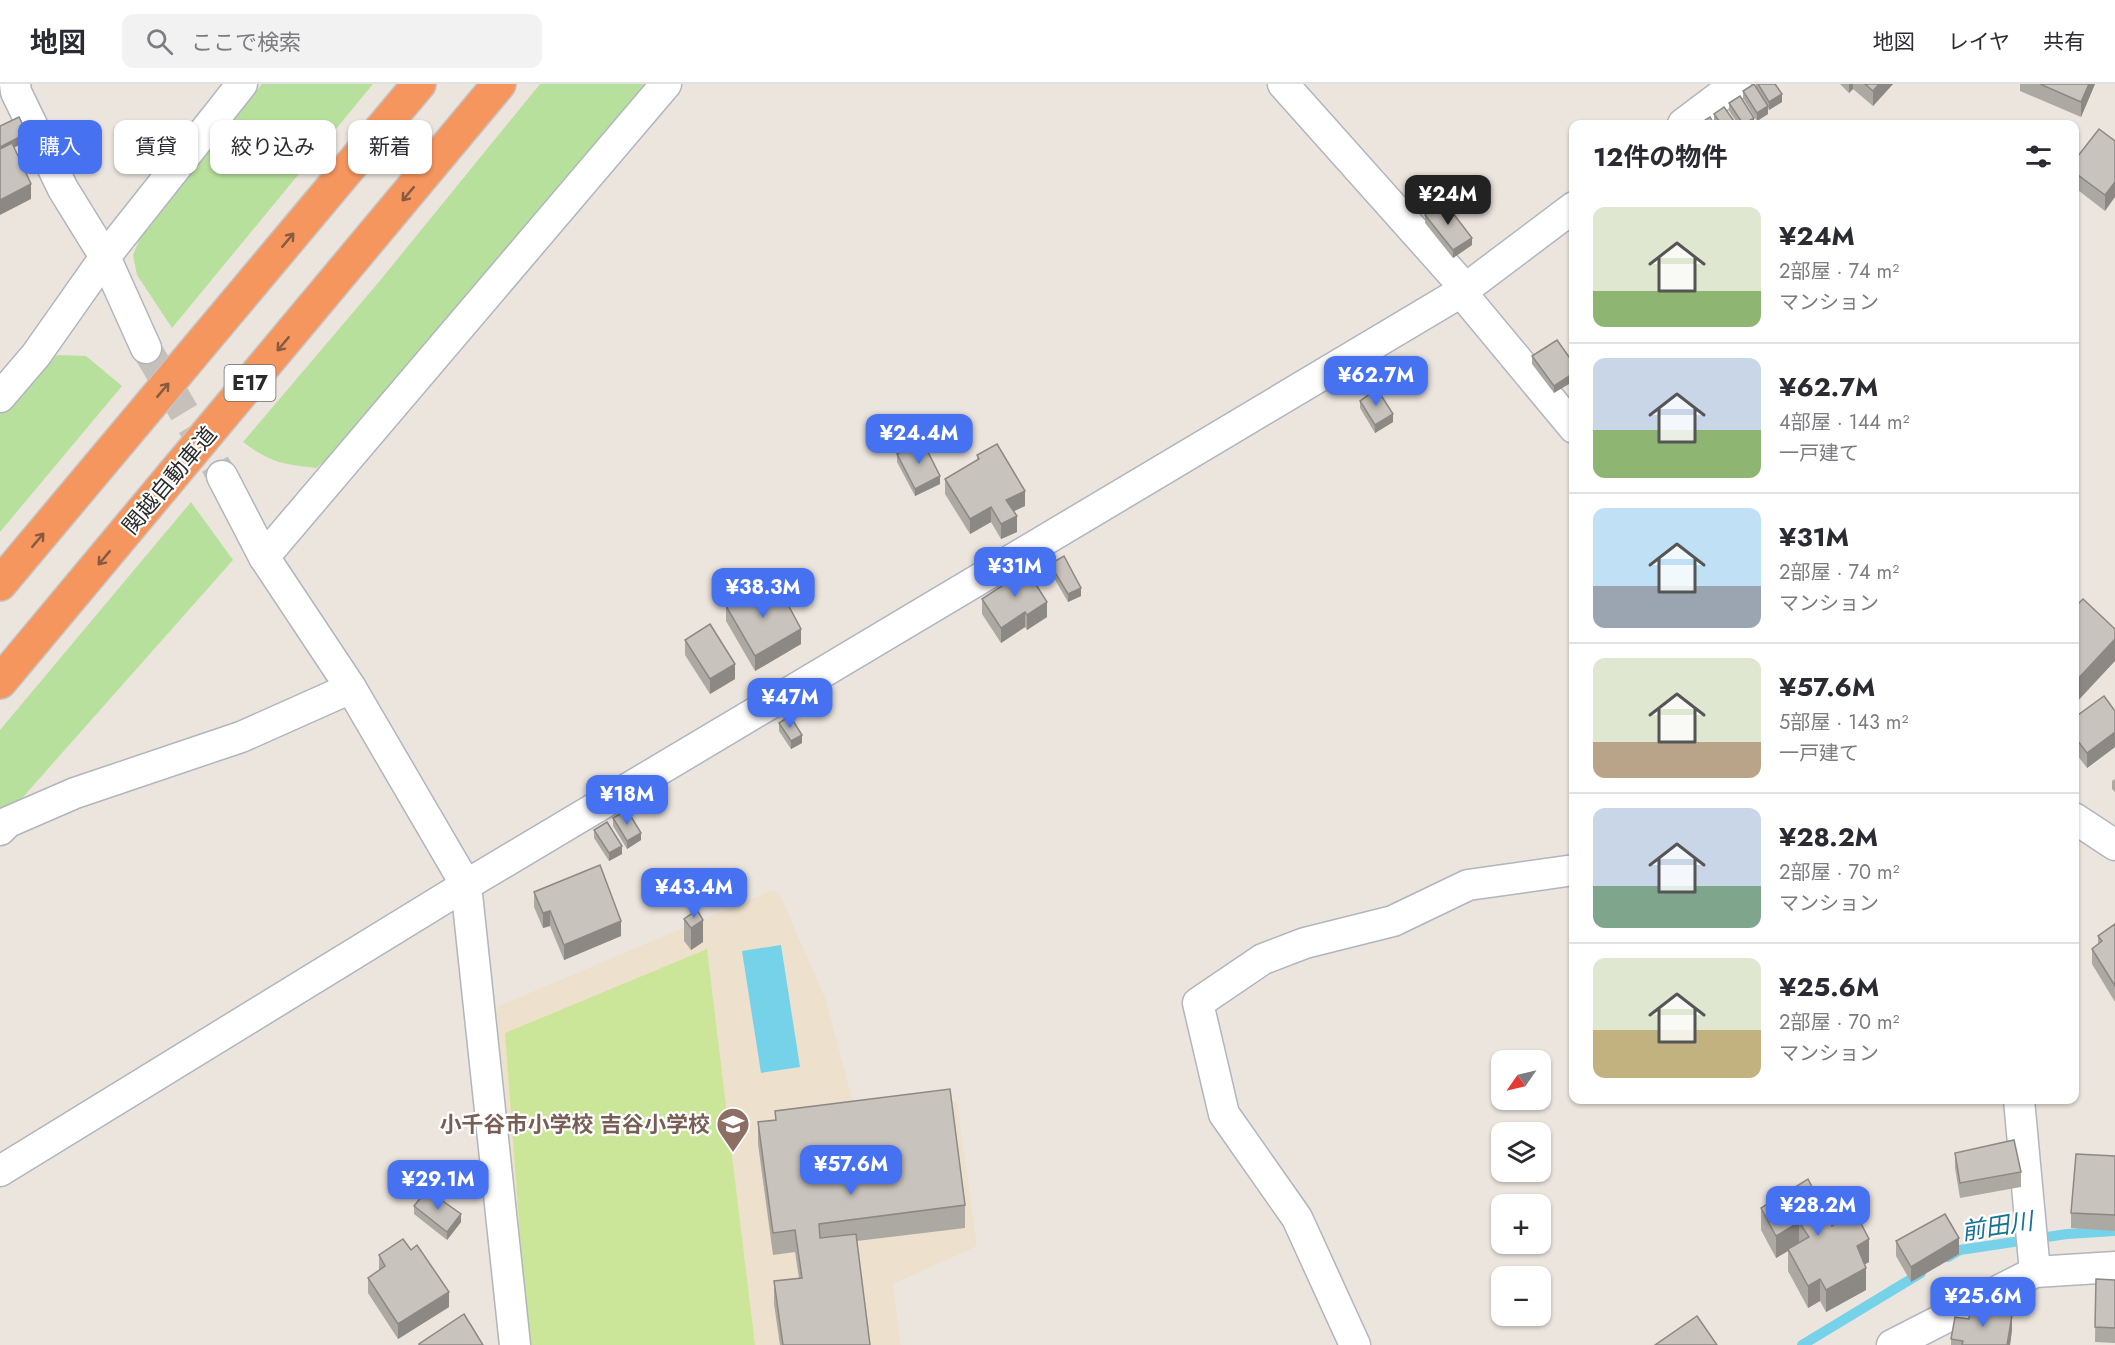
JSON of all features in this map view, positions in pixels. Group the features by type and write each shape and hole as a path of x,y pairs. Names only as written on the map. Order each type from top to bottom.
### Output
{"highway":[{"name":"E17","path":"0,585 418,84"},
{"name":"関越自動車道","path":"0,682 499,84"}],"street":[{"path":"15,84 16,92 63,189 105,256 146,348"},
{"path":"0,397 36,355 105,256 242,84"},
{"path":"264,557 666,84"},
{"path":"1283,84 1463,290 1569,422"},
{"path":"1688,120 1736,84"},
{"path":"0,1171 466,885 1463,290 1569,211"},
{"path":"222,476 264,557 351,688 466,885 515,1345"},
{"path":"0,830 8,822 75,793 241,737 351,688"},
{"path":"2079,821 2115,845"},
{"path":"1355,1345 1297,1218 1224,1114 1198,1003 1263,959 1305,942 1393,921 1468,885 1569,871"},
{"path":"2019,1104 2035,1272"},
{"path":"1892,1345 2035,1272 2115,1267"}],"shaded area":[{"name":"小千谷市小学校 吉谷小学校","path":"773,890 780,895 826,1000 856,1114 957,1101 977,1246 893,1284 901,1345 517,1345 489,1010"}],"green space":[{"path":"262,84 373,84 336,129 336,120 233,120"},
{"path":"540,84 653,84 332,455 316,468 294,465 269,458 243,442 378,283"},
{"path":"210,149 210,174 299,174 172,328 137,275 133,255 141,236 190,174 198,174 198,164"},
{"path":"58,355 86,356 122,386 0,532 0,414 38,365"},
{"path":"191,502 233,560 0,823 0,730"},
{"path":"707,949 755,1345 528,1345 505,1033"}],"water":[{"path":"781,945 800,1067 761,1073 742,951"}],"building":[{"path":"1754,84 1768,106 1757,113 1743,91"},
{"path":"1758,84 1775,84 1782,94 1769,102"},
{"path":"1865,84 1879,84 1873,91"},
{"path":"2040,84 2089,84 2081,102"},
{"path":"1740,96 1754,118 1740,120 1729,103"},
{"path":"1724,107 1733,120 1718,120 1714,114"},
{"path":"19,117 18,138 0,147 0,126"},
{"path":"2099,129 2115,141 2115,182 2105,195 2079,176 2079,155"},
{"path":"12,143 18,156 18,174 26,174 31,184 0,200 0,149"},
{"path":"1443,200 1472,238 1453,250 1425,215"},
{"path":"1557,340 1569,357 1569,376 1554,386 1532,356"},
{"path":"1377,389 1393,414 1375,425 1360,401"},
{"path":"922,440 940,476 915,489 897,454"},
{"path":"997,444 1025,491 1006,500 1017,516 1001,524 991,507 970,519 945,479 979,459 977,455"},
{"path":"1064,556 1081,588 1068,594 1050,564"},
{"path":"1025,567 1047,602 1027,615 1025,612 1001,628 982,599 1008,582 1006,580"},
{"path":"764,583 778,606 786,601 801,629 755,656 726,606"},
{"path":"2083,599 2115,629 2115,639 2079,678 2079,603"},
{"path":"710,624 735,664 710,679 685,640"},
{"path":"2104,696 2115,711 2115,732 2087,753 2079,743 2079,714"},
{"path":"790,716 802,735 791,741 779,723"},
{"path":"627,810 641,833 627,841 613,818"},
{"path":"607,822 622,846 609,853 594,830"},
{"path":"600,865 621,921 564,945 550,911 543,913 534,892"},
{"path":"697,910 703,920 691,928 684,919"},
{"path":"2115,924 2115,986 2092,949 2102,941 2098,936"},
{"path":"950,1089 965,1205 819,1224 820,1238 856,1234 870,1345 783,1345 774,1281 802,1278 795,1230 773,1233 758,1122 776,1120 775,1111"},
{"path":"2014,1140 2021,1172 1960,1183 1955,1153"},
{"path":"2076,1154 2115,1156 2115,1215 2071,1213"},
{"path":"1808,1179 1832,1226 1855,1212 1869,1239 1857,1246 1866,1268 1826,1290 1820,1279 1808,1286 1788,1249 1809,1237 1799,1222 1776,1236 1761,1208"},
{"path":"427,1190 461,1214 447,1232 414,1206"},
{"path":"1945,1214 1959,1238 1911,1267 1896,1241"},
{"path":"403,1239 411,1250 417,1245 449,1292 398,1324 368,1278 385,1266 379,1255"},
{"path":"2096,1279 2115,1280 2115,1328 2095,1327"},
{"path":"1970,1308 2012,1315 2007,1345 1962,1345 1963,1341 1951,1339 1955,1317 1969,1319"},
{"path":"464,1314 483,1345 419,1345 419,1344"},
{"path":"1697,1316 1717,1345 1655,1345"}],"waterway":[{"name":"前田川","path":"1948,1257 1960,1250 2067,1234 2115,1231"},
{"name":"前田川","path":"1802,1345 1921,1273"}],"tunnel":[{"path":"146,348 222,476"}],"place":[{"name":"小千谷市小学校 吉谷小学校","path":"733,1153"}]}
